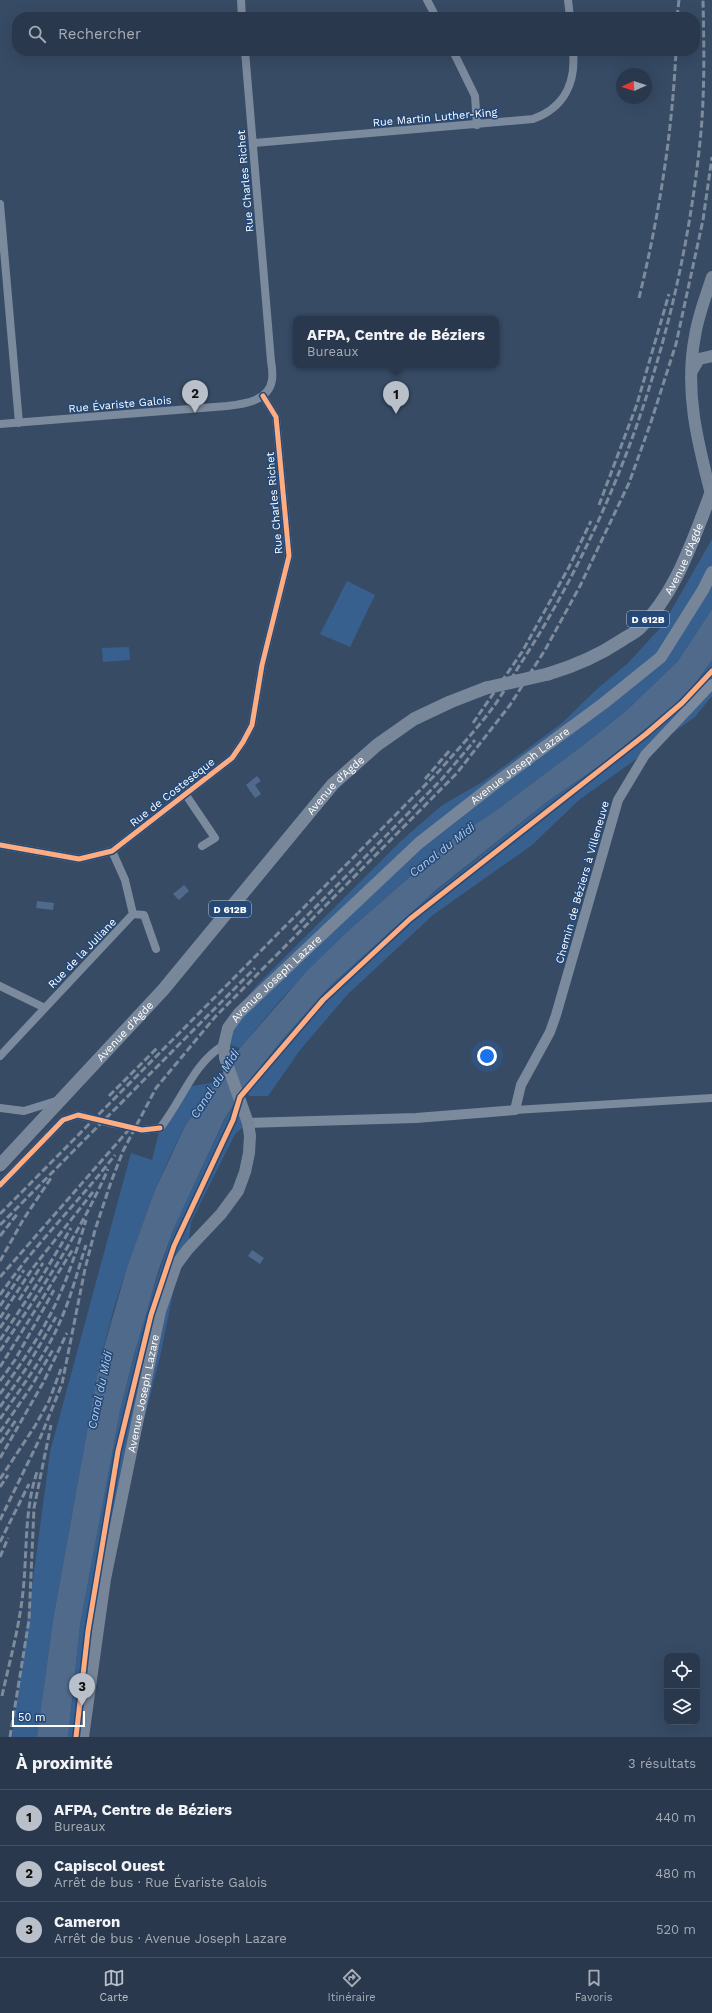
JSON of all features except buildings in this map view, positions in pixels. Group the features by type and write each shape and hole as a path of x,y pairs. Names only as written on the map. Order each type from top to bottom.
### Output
{"main road":[{"path":"712,277 695,335 690,374 691,404 698,444 712,498"},
{"path":"690,374 699,358 712,356"},
{"name":"Avenue d'Agde","path":"0,1165 163,990 333,784 377,745 414,719 450,702 486,688 576,666 599,655 640,629 662,601 685,561 712,490"},
{"name":"Avenue Joseph Lazare","path":"83,1737 105,1579 160,1311 176,1265 188,1249 221,1214 238,1191 245,1172 249,1153 250,1136 246,1118 225,1058 224,1045 228,1028 239,1013 418,843 497,782 604,703 661,656 703,590 712,572"}],"street":[{"path":"241,0 242,12"},
{"path":"427,0 433,12"},
{"path":"568,0 569,12"},
{"name":"Rue Charles Richet","path":"245,56 272,380 263,396 276,417 289,556 270,635"},
{"path":"455,56 475,96 477,125"},
{"name":"Rue Martin Luther-King","path":"253,143 533,119 551,110 561,101 572,79 573,56"},
{"path":"0,204 19,423"},
{"name":"Rue Évariste Galois","path":"0,424 227,406 246,403 263,396"},
{"name":"Rue de Costesèque","path":"0,845 78,859 112,851 186,795 232,758 252,725 262,665 270,635"},
{"name":"Chemin de Béziers à Villeneuve","path":"515,1110 521,1085 550,1032 556,1014 618,800 633,772 645,755 712,684"},
{"path":"186,795 215,838 202,846"},
{"path":"112,851 125,880 133,914 144,915 156,949"},
{"name":"Rue de la Juliane","path":"0,1056 133,914"},
{"path":"0,986 45,1008"},
{"path":"142,1130 160,1128 201,1064 217,1049 224,1045"},
{"path":"0,1108 24,1110 47,1105 64,1097"},
{"path":"246,1118 416,1118 515,1110 712,1098"},
{"path":"0,1185 63,1120 78,1115 115,1124"}],"shaded area":[{"path":"712,539 712,609 678,661 627,710 586,743 494,812 454,838 349,930 283,997 240,1048 230,1045 231,1016 257,985 401,841 441,806 484,781 562,723 597,689 628,663 663,625"},
{"path":"347,581 375,595 350,647 320,634"},
{"path":"129,647 130,660 103,662 102,648"},
{"path":"712,660 712,696 695,717 579,800 532,845 433,915 348,994 300,1050 268,1096 249,1096 245,1087 280,1042 332,984 405,916 548,801 602,764 672,707 694,685"},
{"path":"216,1082 185,1126 170,1156 155,1190 114,1308 99,1365 53,1620 37,1737 12,1737 50,1452 131,1153 152,1160 160,1128 187,1087"},
{"path":"235,1103 248,1123 235,1134 191,1222 188,1249 176,1278 160,1357 136,1451 122,1514 83,1737 68,1737 80,1625 120,1411 145,1314 174,1228 224,1121"}],"water":[{"name":"Canal du Midi","path":"712,609 712,660 694,685 672,707 602,764 548,801 436,890 332,984 280,1042 243,1090 224,1120 174,1228 158,1272 134,1355 120,1411 80,1625 68,1737 37,1737 53,1620 99,1365 127,1267 155,1190 185,1126 240,1048 307,971 349,930 454,838 494,812 586,743 627,710 678,661"},
{"path":"257,776 261,781 255,785 261,794 255,798 246,785"},
{"path":"184,885 189,891 179,900 173,894"},
{"path":"37,901 54,903 53,910 36,908"},
{"path":"252,1250 264,1258 260,1264 248,1256"}],"tunnel":[{"path":"115,1124 142,1130"}],"railway":[{"path":"678,12 679,0"},
{"path":"0,1214 440,770 494,706 558,601 590,539 618,476 642,412 662,345 678,278 691,210 700,142 704,71 703,0"},
{"path":"639,298 653,237 664,175 676,56"},
{"path":"0,1520 41,1436 62,1384 85,1269 95,1230 123,1151 156,1088 215,1017 457,773 510,705 545,650 580,586 629,483 651,422 676,344 703,220 712,157"},
{"path":"599,505 637,404 669,294"},
{"path":"473,723 522,652 569,567 591,521"},
{"path":"293,930 442,779 475,740"},
{"path":"425,779 450,750"},
{"path":"0,1225 255,968"},
{"path":"109,1096 157,1048"},
{"path":"0,1277 132,1126"},
{"path":"0,1295 27,1259 115,1155"},
{"path":"0,1351 72,1240 108,1169"},
{"path":"0,1261 23,1220 51,1178"},
{"path":"0,1318 32,1269 93,1192"},
{"path":"0,1236 18,1213"},
{"path":"0,1394 32,1347 55,1306 70,1270 86,1220"},
{"path":"0,1340 43,1275 71,1228"},
{"path":"0,1419 34,1370 56,1331 69,1299 86,1245"},
{"path":"0,1367 73,1249"},
{"path":"19,1300 43,1263"},
{"path":"0,1306 24,1270"},
{"path":"0,1381 15,1360 54,1290"},
{"path":"0,1328 10,1313"},
{"path":"0,1407 27,1367 56,1317"},
{"path":"0,1458 43,1383 67,1333"},
{"path":"0,1432 31,1387 54,1348"},
{"path":"0,1479 35,1426 49,1401 61,1369"},
{"path":"0,1443 16,1420"},
{"path":"10,1737 29,1620 34,1508 51,1425"},
{"path":"2,1696 20,1612 24,1584 28,1520 37,1472"},
{"path":"0,1487 8,1475"},
{"path":"0,1542 29,1484"},
{"path":"0,1557 8,1538"}],"cycle path":[{"path":"0,845 79,859 112,851 232,758 243,742 252,725 262,665 289,556 276,417 263,396"},
{"path":"76,1737 88,1631 118,1451 151,1315 174,1246 233,1120 240,1097 323,1000 410,919 646,734 682,703 712,671"},
{"path":"0,1185 63,1120 78,1115 142,1130 160,1128"}],"place":[{"name":"Capiscol Ouest","path":"195,413"},
{"name":"AFPA, Centre de Béziers","path":"396,414"},
{"name":"Cameron","path":"82,1706"}]}
